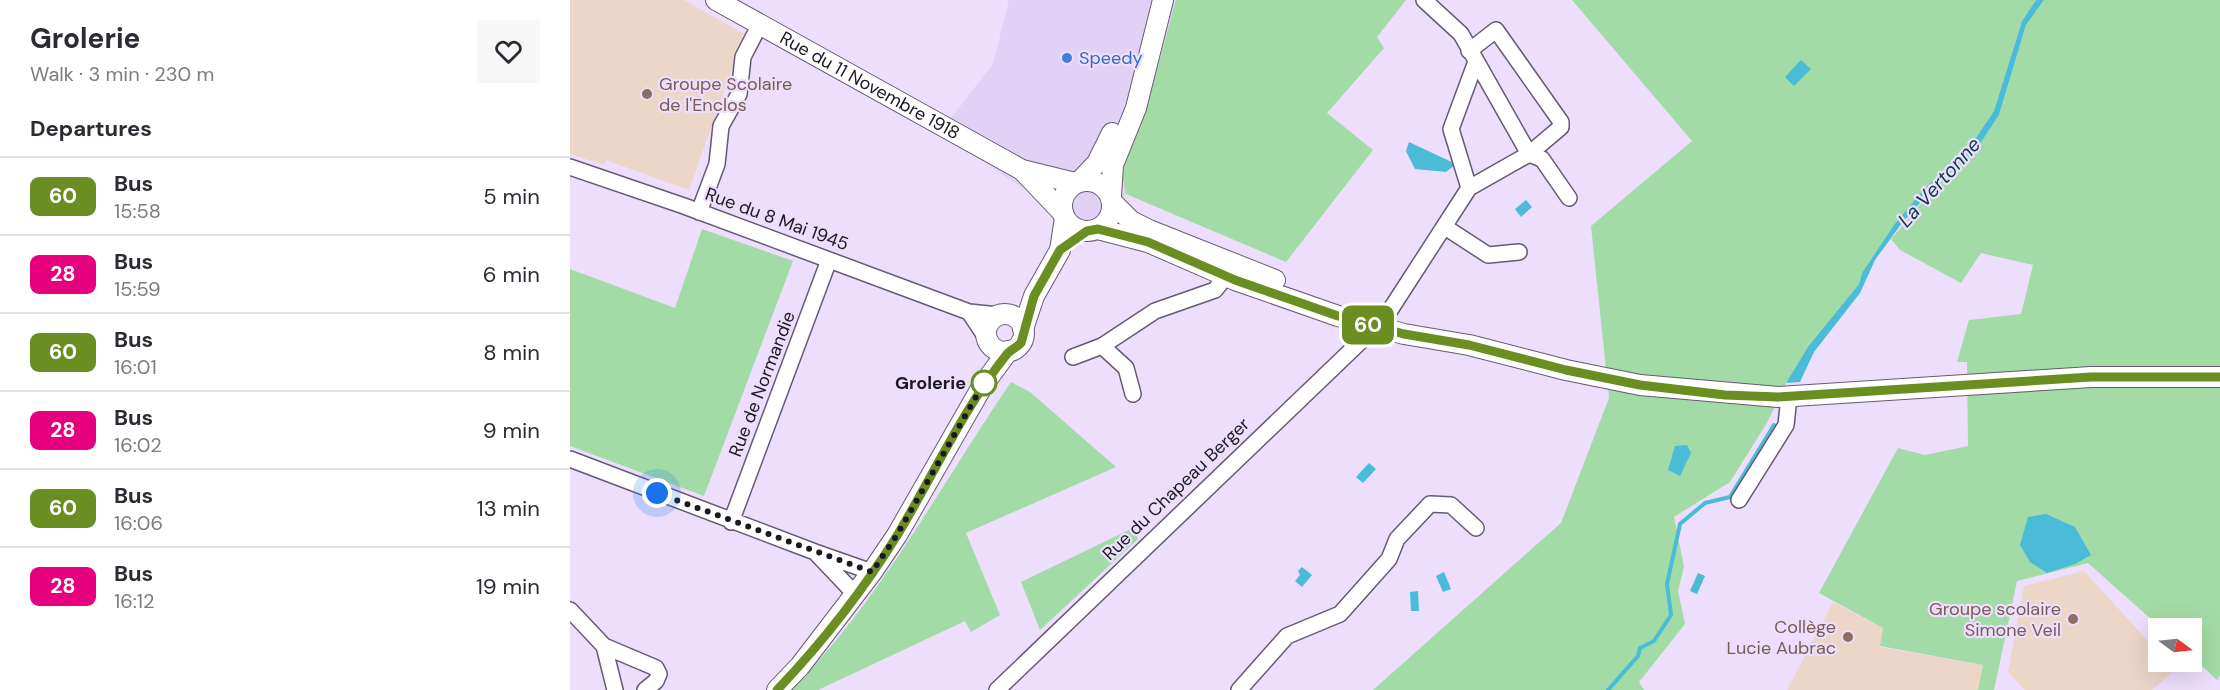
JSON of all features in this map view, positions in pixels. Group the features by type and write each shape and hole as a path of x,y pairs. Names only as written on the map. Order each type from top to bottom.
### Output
{"street":[{"name":"Rue du 11 Novembre 1918","path":"716,0 1022,170 1077,182"},
{"path":"1060,250 1093,230 1110,216 1113,165 1136,108 1163,0"},
{"path":"1424,0 1461,34 1529,154 1542,159 1569,198"},
{"path":"699,212 717,164 721,126 739,94 743,57 760,24"},
{"path":"1496,30 1561,122 1561,127 1529,154 1469,188 1451,129 1472,57 1496,30"},
{"path":"996,346 1021,343 1023,329 1034,296 1060,250 1064,196 1106,147 1146,63"},
{"name":"Rue du 8 Mai 1945","path":"570,167 969,312 1003,314"},
{"name":"Rue du 11 Novembre 1918","path":"1022,170 1064,216"},
{"path":"1077,182 1098,183 1131,221 1192,249 1380,322"},
{"name":"Rue du Chapeau Berger","path":"997,690 1380,322 1469,188"},
{"path":"1064,216 1073,227 1148,242 1226,276 1338,316 1407,325 1426,337 1640,385 1725,395 1789,396 2091,377 2220,377"},
{"path":"1445,227 1488,255 1519,252"},
{"name":"Rue de Normandie","path":"731,522 829,260"},
{"path":"1073,357 1102,346 1155,311 1215,290 1226,276"},
{"path":"777,690 800,666 872,572 897,535 983,385 996,346 988,325 1034,296"},
{"path":"969,312 996,346"},
{"path":"1003,314 1018,319 1023,329"},
{"path":"1102,346 1126,368 1133,394"},
{"path":"1739,500 1786,425 1789,396"},
{"path":"570,459 731,522 872,572"},
{"path":"1239,690 1287,636 1340,614 1389,559 1396,539 1430,504 1450,506 1476,528"},
{"path":"815,552 855,594"},
{"path":"570,610 604,646 656,668 658,674 656,681 645,690"},
{"path":"604,646 615,690"}],"shaded area":[{"name":"Groupe Scolaire de l'Enclos","path":"570,0 684,0 744,34 689,190 606,160 604,165 570,154"},
{"path":"1009,0 1176,0 1154,81 1122,175 1126,194 1099,240 940,132 993,64"},
{"name":"Groupe scolaire Simone Veil","path":"2084,571 2148,641 2148,672 2173,672 2152,690 2025,690 2008,672 2024,586"},
{"name":"Collège Lucie Aubrac","path":"1833,602 1883,628 1880,647 1983,665 1978,690 1787,690"}],"green space":[{"path":"1176,0 1406,0 1377,37 1384,48 1327,113 1373,150 1286,262 1126,194 1122,175 1154,81"},
{"path":"1572,0 2036,0 2022,21 1994,111 1973,142 1924,189 1891,230 1862,273 1859,284 1808,348 1786,383 1768,421 1730,482 1674,517 1684,567 1678,591 1685,624 1639,682 1644,690 1373,690 1561,523 1609,398 1591,226 1692,141"},
{"path":"2044,0 2220,0 2220,675 2217,680 2202,666 2202,618 2150,618 2088,563 2017,581 1994,690 1978,690 1983,665 1880,646 1883,628 1819,593 1898,448 1925,455 1968,446 1967,362 1957,362 1969,320 2021,314 2033,265 1981,253 1961,283 1900,250 1891,239 1948,172 1974,153 1999,115 2026,25"},
{"path":"702,229 793,261 704,496 570,446 570,269 675,308"},
{"path":"1011,382 1030,392 1116,467 966,533 1000,615 971,632 965,621 818,690 791,690 853,619 881,580"},
{"path":"1133,528 1138,539 1040,630 1021,582"}],"water":[{"path":"2036,0 2044,0 2026,25 1999,115 1974,153 1948,172 1902,223 1875,260 1860,293 1814,352 1800,382 1786,383 1808,347 1859,284 1862,273 1894,225 1924,189 1973,142 1994,111 2022,21"},
{"path":"1801,60 1811,69 1794,86 1785,77"},
{"path":"1409,142 1456,164 1446,172 1415,169 1406,151"},
{"path":"1526,200 1532,207 1521,217 1515,209"},
{"path":"1687,445 1691,453 1680,476 1668,470 1675,446"},
{"path":"1369,463 1376,469 1363,483 1356,477"},
{"path":"2046,514 2075,527 2091,555 2075,564 2047,573 2030,562 2020,545 2028,517"},
{"path":"1302,567 1312,575 1302,587 1295,581"},
{"path":"1444,572 1451,589 1443,592 1436,576"},
{"path":"1698,573 1705,576 1697,594 1690,591"},
{"path":"1418,591 1419,611 1411,611 1410,592"}],"waterway":[{"name":"La Vertonne","path":"1608,690 1638,656 1640,648 1654,641 1671,615 1667,584 1680,524 1705,503 1730,497 1774,425"}],"bus line":[{"name":"60","path":"777,690 800,666 872,572 897,535 983,385 998,368 1008,351 1021,343 1023,329 1034,296 1060,250 1087,231 1098,229 1148,242 1235,280 1375,327 1469,345 1566,370 1640,385 1725,395 1778,397 2091,377 2139,375 2220,377"}],"place":[{"name":"Speedy","path":"1067,58"},
{"name":"Groupe Scolaire de l'Enclos","path":"647,94"},
{"name":"Grolerie","path":"984,383"},
{"name":"Groupe scolaire Simone Veil","path":"2073,619"},
{"name":"Collège Lucie Aubrac","path":"1848,637"}],"route":[{"path":"657,493 872,572 897,535 984,383"}]}
